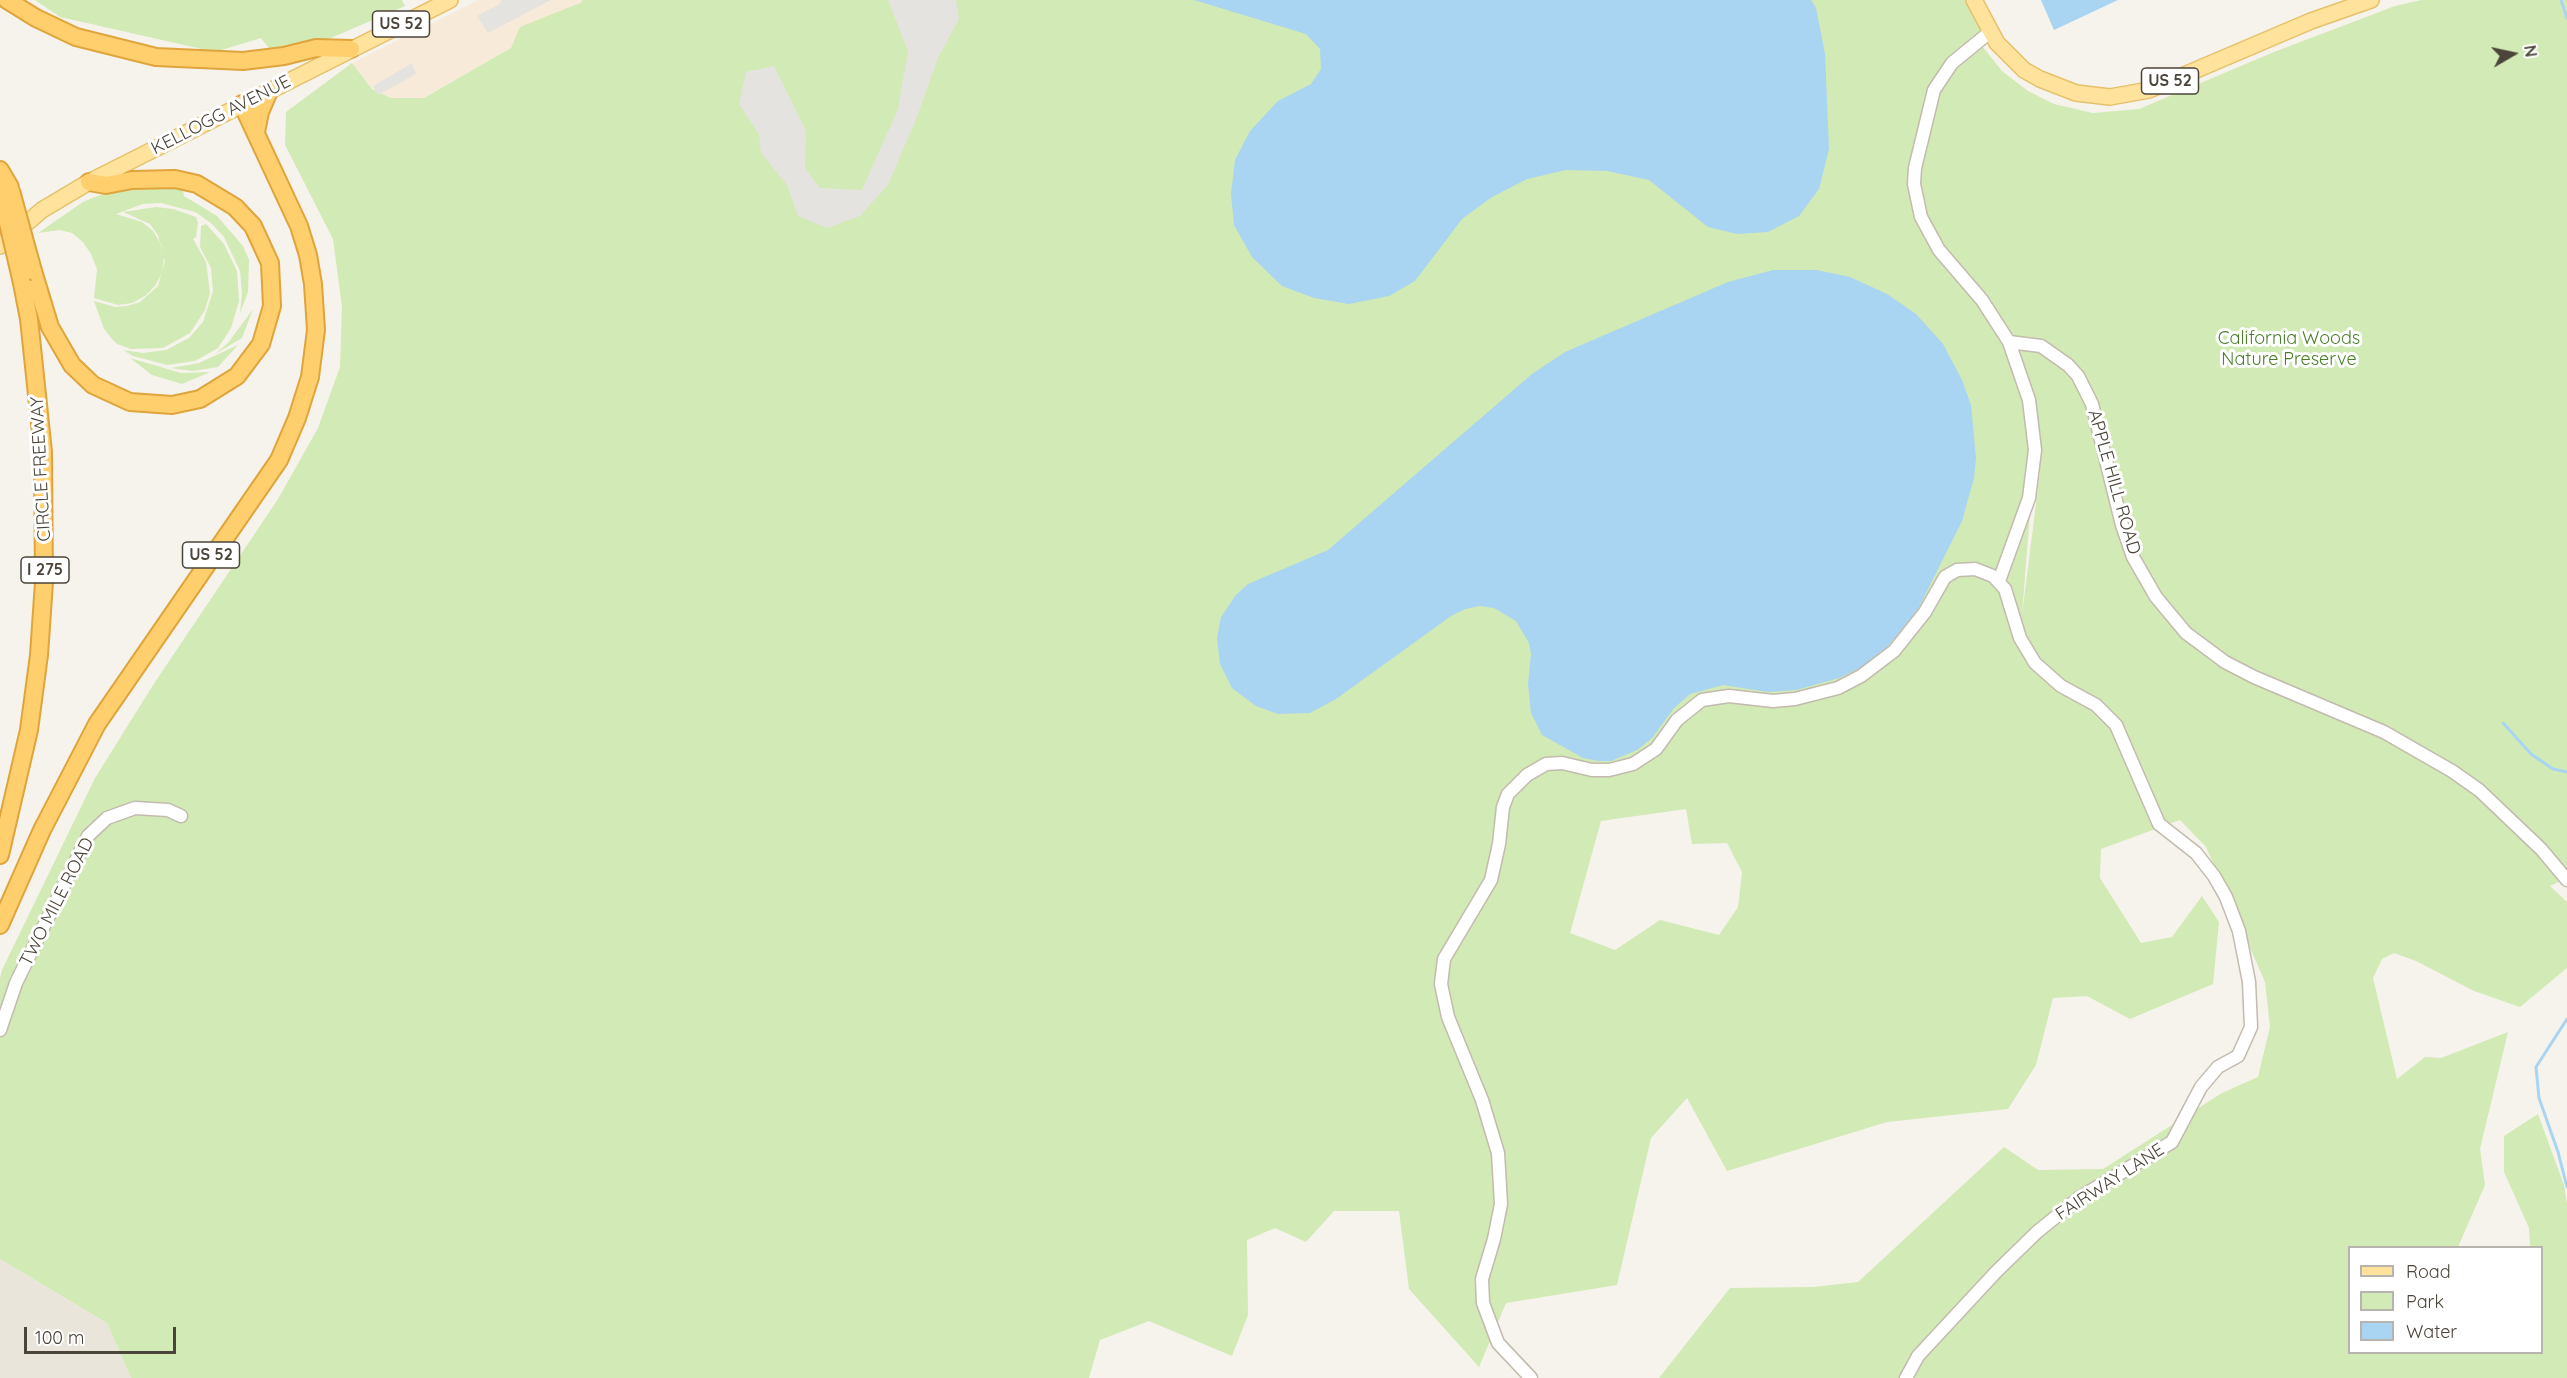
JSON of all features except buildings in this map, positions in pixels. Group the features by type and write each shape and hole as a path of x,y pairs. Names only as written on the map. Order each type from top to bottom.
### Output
{"highway":[{"path":"7,0 36,18 76,37 156,57 243,61 284,56 316,48 351,49"},
{"path":"256,132 260,112 269,91"},
{"name":"US 52","path":"0,925 42,830 97,724 279,460 310,377 316,330 313,284 299,226 242,104"},
{"name":"CIRCLE FREEWAY","path":"0,170 28,277 43,452 44,582 39,655 29,730 0,855"},
{"path":"28,277 60,350 81,375 93,385 124,400 156,406 201,399 237,376 257,350 271,312 272,278 260,239 235,207 197,184 175,179 132,180 106,185 89,182"}],"main road":[{"name":"KELLOGG AVENUE","path":"0,246 42,210 89,182 450,0"},
{"name":"US 52","path":"1974,0 1990,32 2008,56 2040,79 2076,93 2110,97 2149,90 2311,21 2371,0"}],"street":[{"path":"1531,1378 1498,1343 1483,1303 1482,1278 1499,1221 1501,1180 1499,1162 1482,1100 1448,1017 1441,984 1444,959 1491,880 1499,844 1503,807 1508,794 1527,775 1546,764 1562,762 1592,770 1609,770 1633,764 1656,749 1677,720 1702,700 1729,696 1773,701 1795,699 1838,688 1861,676 1894,651 1925,612 1939,585 1951,573 1975,569 1999,581 2029,498 2034,450 2029,400 2009,342 1982,300 1945,258 1930,236 1921,217 1914,184 1915,168 1931,101 1941,77 1965,51 1990,32"},
{"name":"APPLE HILL ROAD","path":"2009,342 2041,346 2068,365 2078,376 2092,404 2122,525 2133,557 2156,597 2186,633 2224,662 2384,732 2452,771 2486,797 2541,849 2567,880"},
{"name":"FAIRWAY LANE","path":"1906,1378 1918,1356 1996,1272 2037,1232 2079,1198 2172,1142 2201,1087 2218,1067 2238,1056 2250,1027 2249,982 2239,931 2226,897 2202,859 2159,824 2116,725 2096,705 2061,686 2028,652 2020,638 2008,599 1999,581"},
{"name":"TWO MILE ROAD","path":"0,1030 16,983 88,836 106,818 135,808 168,810 181,816"}],"shaded area":[{"path":"479,0 583,0 511,48 424,98 391,98 372,88 352,63"},
{"path":"501,0 551,0 488,33 477,16 500,4"},
{"path":"888,0 956,0 959,19 938,58 917,117 888,185 860,216 827,228 798,216 787,185 761,153 759,134 739,104 746,72 774,66 806,131 805,168 820,188 862,190 898,109 908,51"},
{"path":"412,63 416,74 378,95 373,86"},
{"path":"0,1259 107,1323 131,1378 0,1378"}],"green space":[{"path":"35,0 402,0 405,6 317,44 273,53 261,38 215,52 60,17"},
{"name":"California Woods Nature Preserve","path":"583,0 1974,0 1990,32 1978,41 2002,71 2028,91 2054,104 2093,113 2139,109 2274,52 2395,6 2421,0 2567,0 2567,878 2550,886 2567,902 2567,968 2520,1007 2474,991 2416,961 2394,953 2382,959 2373,978 2397,1079 2425,1057 2441,1058 2508,1032 2480,1149 2485,1185 2458,1246 2348,1246 2348,1354 2543,1354 2543,1246 2530,1246 2529,1228 2504,1172 2504,1136 2538,1114 2564,1185 2567,1203 2567,1378 1659,1378 1730,1288 1813,1287 1858,1282 2004,1147 2038,1170 2103,1169 2222,1093 2258,1077 2270,1027 2265,982 2206,847 2180,820 2101,849 2100,878 2141,943 2172,937 2202,896 2219,922 2213,984 2130,1019 2087,996 2053,998 2036,1065 2008,1109 1887,1122 1727,1171 1687,1098 1651,1138 1617,1285 1506,1303 1479,1367 1409,1289 1399,1211 1334,1211 1306,1242 1275,1228 1247,1240 1248,1315 1232,1356 1149,1321 1100,1340 1089,1378 131,1378 107,1323 0,1259 0,978 2,970 95,778 153,685 278,499 318,428 340,367 342,307 333,239 285,145 286,112 352,63 372,89 391,98 424,98 511,48 520,27","holes":["2034,460 2040,472 2022,615","1686,809 1692,844 1727,843 1742,872 1738,907 1719,935 1660,920 1615,950 1570,933 1601,821"]},
{"path":"139,184 182,186 184,196 217,216 243,246 249,260 248,292 234,329 240,313 242,293 240,271 224,237 211,223 195,212 161,203 143,204 116,214 142,222 153,231 161,244 164,258 162,273 155,286 145,296 132,303 118,305 94,298 97,269 83,242 72,233 60,230 38,233 83,202 110,191"},
{"path":"156,207 173,209 196,217 198,223 196,237 193,239 206,262 210,293 205,310 190,333 163,348 131,349 117,344 104,329 94,301 115,307 127,306 140,302 158,286 165,261 158,235 150,224 123,212"},
{"path":"206,224 224,244 237,271 239,301 231,328 218,348 195,361 167,365 133,356 123,350 143,353 166,350 189,338 203,322 213,291 211,268 200,247 201,226"},
{"path":"253,309 242,338 215,354 228,343"},
{"path":"238,345 218,367 192,371 171,368 199,363"},
{"path":"130,358 181,373 210,372 182,384 152,375"}],"water":[{"path":"1194,0 1811,0 1816,8 1825,54 1829,149 1819,189 1799,216 1768,232 1737,234 1708,227 1649,180 1607,171 1566,170 1527,179 1492,197 1462,219 1415,281 1389,296 1349,304 1314,298 1282,286 1252,257 1234,225 1231,194 1235,160 1250,131 1278,101 1311,84 1321,69 1320,49 1306,34"},
{"path":"2041,0 2118,0 2054,30"},
{"path":"1773,270 1817,270 1850,277 1887,294 1916,314 1943,344 1962,380 1971,405 1976,458 1974,478 1962,521 1917,611 1883,652 1864,666 1839,678 1796,690 1768,692 1723,685 1690,694 1674,708 1652,738 1637,750 1611,761 1583,758 1542,735 1531,713 1528,684 1531,654 1529,643 1516,621 1494,608 1480,606 1465,609 1451,616 1336,699 1310,713 1278,714 1256,706 1232,688 1220,664 1217,638 1221,617 1236,595 1248,584 1328,550 1532,374 1565,352 1728,282"}],"waterway":[{"path":"2561,0 2567,18"},
{"path":"2503,723 2531,754 2553,769 2567,772"},
{"path":"2567,1019 2536,1067 2539,1098 2558,1152 2567,1187"}]}
